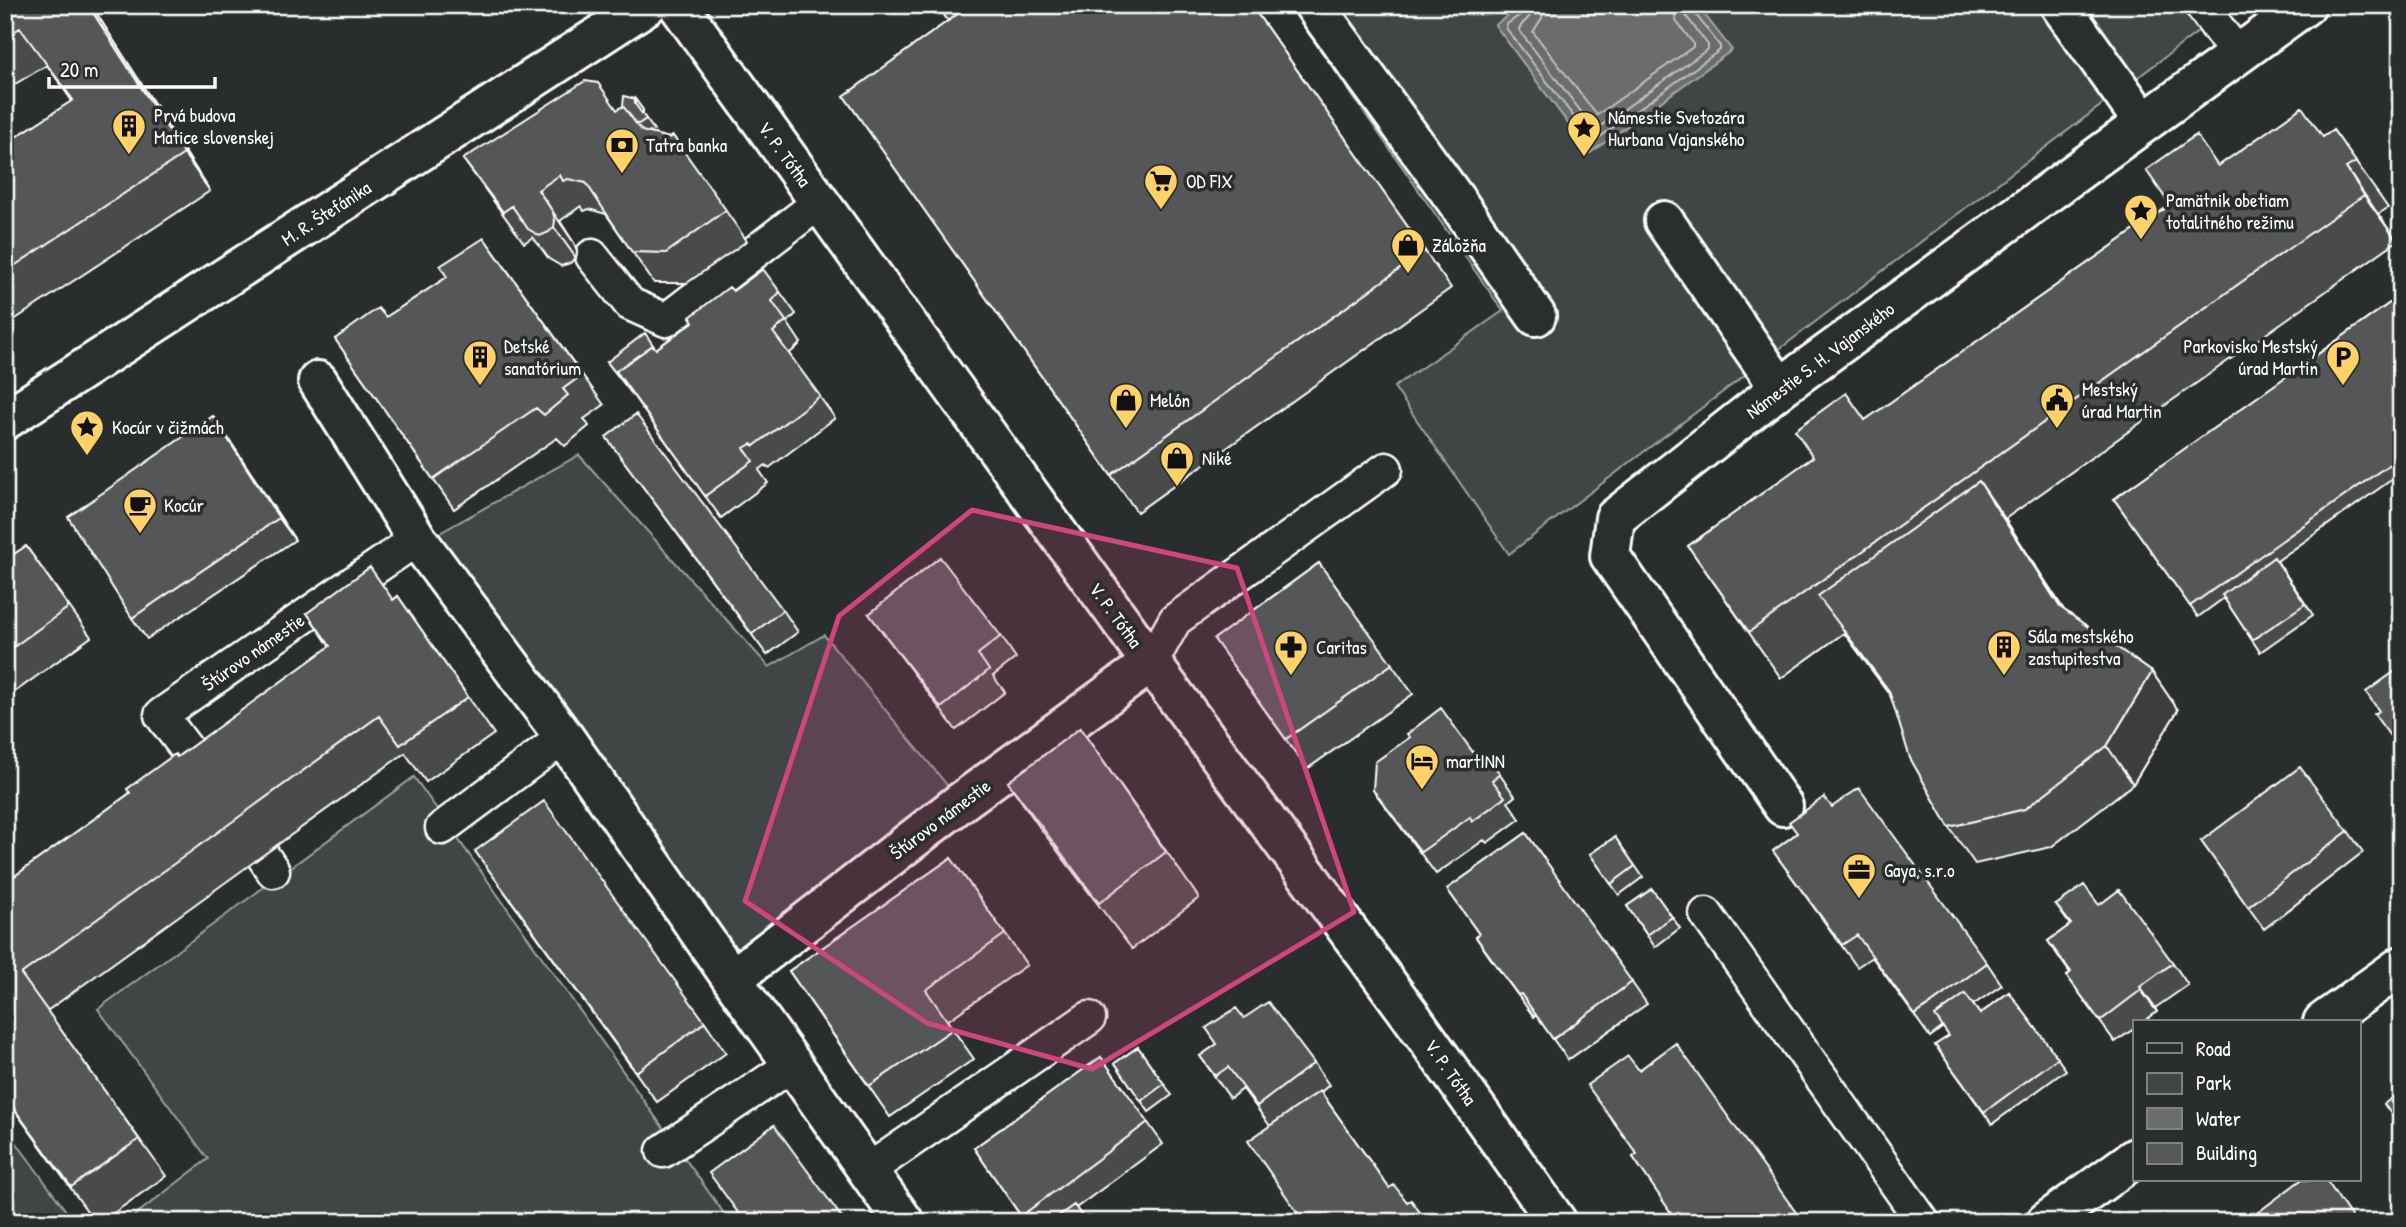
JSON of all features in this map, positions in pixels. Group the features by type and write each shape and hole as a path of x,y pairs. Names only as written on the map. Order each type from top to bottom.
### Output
{"street":[{"name":"M. R. Štefánika","path":"5,419 647,5"},
{"name":"V. P. Tótha","path":"678,5 1151,663 1411,1016 1557,1222"},
{"path":"1314,5 1536,316"},
{"path":"2060,5 2143,122"},
{"name":"Námestie S. H. Vajanského","path":"1783,806 1610,556 1615,518 1780,388 2306,5"},
{"path":"1664,221 1780,388"},
{"path":"318,381 417,538 565,737 904,1222"},
{"name":"Štúrovo námestie","path":"732,979 961,802 1151,663"},
{"path":"2326,1020 2401,966"},
{"path":"2046,1222 2133,1159"}],"lane":[{"path":"2201,5 2237,54"},
{"path":"592,256 630,304 666,320 820,202"},
{"path":"1151,663 1175,620 1386,469"},
{"name":"Štúrovo námestie","path":"214,786 161,715 417,538"},
{"path":"442,828 565,737"},
{"path":"1706,914 1923,1222"},
{"path":"867,1171 1089,1018"},
{"path":"663,1151 792,1065"}],"highlighted area":[{"path":"972,510 1237,568 1354,912 1092,1069 927,1023 745,901 839,616"}],"green space":[{"path":"1289,5 2186,5 2203,28 1509,554 1394,387 1503,311"},
{"path":"579,455 769,667 824,635 961,802 732,979 429,539"},
{"path":"414,777 730,1222 126,1222 208,1159 98,1009"},
{"path":"5,1127 74,1222 5,1222"}],"water":[{"path":"1522,5 1697,5 1732,50 1590,153 1495,25"}],"building":[{"name":"Prvá budova Matice slovenskej","path":"5,5 88,5 184,154 5,272 5,144 73,100 20,28 5,37"},
{"path":"938,5 969,5 948,21"},
{"name":"OD FIX","path":"970,5 1251,5 1425,251 1111,475 844,96"},
{"path":"585,81 598,83 617,110 623,106 642,131 669,138 673,136 726,210 666,253 632,252 586,183 568,179 563,181 560,175 538,190 553,212 554,227 549,232 540,236 528,229 512,206 503,212 463,159"},
{"path":"624,96 635,99 635,104 646,119 637,125 623,106"},
{"path":"2302,107 2323,137 2333,130 2356,162 2346,168 2364,195 1749,632 1688,546 1813,457 1795,430 1846,393 1865,420 2170,205 2146,170 2196,135 2218,166"},
{"name":"Detské sanatórium","path":"484,238 582,375 563,389 568,395 544,415 536,408 433,479 335,339 378,308 386,317 447,277 440,266"},
{"path":"763,269 780,292 772,301 786,321 773,332 820,396 754,446 751,444 744,448 753,461 705,496 616,371 653,345 656,349 693,322 690,317 729,287 733,291"},
{"name":"Parkovisko Mestský úrad Martin","path":"2401,295 2401,456 2190,606 2114,499"},
{"path":"645,333 653,345 616,371 623,382 607,362"},
{"path":"636,414 783,610 752,634 606,437"},
{"path":"213,416 279,518 132,618 68,517"},
{"name":"Sála mestského zastupitestva","path":"1979,481 2060,607 2152,672 2107,746 2025,809 1949,827 1910,758 1889,691 1818,596"},
{"path":"26,546 69,607 5,653 5,560"},
{"path":"940,557 1001,636 978,654 989,670 941,708 869,614"},
{"path":"2274,557 2305,604 2252,640 2222,595"},
{"path":"1319,563 1392,664 1286,739 1214,639"},
{"path":"370,567 393,600 398,596 468,697 400,745 379,716 21,974 139,1139 71,1187 5,1096 5,883 130,793 127,789 175,754 177,757 330,646 307,613"},
{"path":"2401,667 2401,751 2374,714 2379,711 2366,692"},
{"path":"1441,708 1483,766 1490,761 1500,774 1492,780 1505,797 1472,822 1470,817 1421,852 1373,790 1375,762 1410,737 1407,734"},
{"path":"1080,728 1166,852 1099,903 1008,782"},
{"path":"2300,767 2348,831 2248,907 2201,841"},
{"path":"1859,788 1987,963 1915,1015 1857,935 1842,945 1773,851 1797,833 1789,822 1824,797 1832,807"},
{"path":"544,801 705,1022 636,1072 475,851"},
{"path":"1526,833 1632,982 1553,1039 1476,937 1479,934 1447,889"},
{"path":"1615,837 1635,866 1611,884 1590,854"},
{"path":"951,858 1005,934 926,990 953,1029 869,1086 789,971"},
{"path":"2084,885 2099,905 2119,890 2173,963 2100,1021 2067,976 2071,972 2048,941 2071,924 2056,905"},
{"path":"1652,889 1672,917 1647,935 1627,906"},
{"path":"2009,992 2058,1058 1984,1112 1935,1045 1949,1036 1935,1016 1965,994 1980,1014"},
{"path":"1268,1002 1314,1063 1257,1106 1228,1067 1215,1076 1200,1056 1217,1044 1206,1028 1236,1008 1244,1018"},
{"path":"1676,1043 1797,1214 1785,1222 1684,1222 1678,1214 1674,1217 1633,1157 1637,1154 1587,1085 1628,1056 1639,1070"},
{"path":"1138,1047 1164,1084 1141,1101 1115,1063"},
{"path":"1101,1057 1148,1122 1021,1216 974,1148"},
{"path":"1320,1091 1389,1188 1394,1185 1407,1202 1411,1200 1427,1222 1304,1222 1248,1141"},
{"path":"2401,1092 2401,1128 2384,1104"},
{"path":"774,1125 845,1222 745,1222 709,1173"},
{"path":"2298,1182 2327,1182 2355,1222 2245,1222"},
{"path":"1074,1205 1086,1222 1050,1222"}],"place":[{"name":"Prvá budova Matice slovenskej","path":"129,156"},
{"name":"Námestie Svetozára Hurbana Vajanského","path":"1584,158"},
{"name":"Tatra banka","path":"622,175"},
{"name":"OD FIX","path":"1161,211"},
{"name":"Pamätnik obetiam totalitného režimu","path":"2141,241"},
{"name":"Záložňa","path":"1408,275"},
{"name":"Detské sanatórium","path":"480,387"},
{"name":"Parkovisko Mestský úrad Martin","path":"2343,387"},
{"name":"Melón","path":"1126,430"},
{"name":"Mestský úrad Martin","path":"2057,430"},
{"name":"Kocúr v čižmách","path":"87,457"},
{"name":"Niké","path":"1177,488"},
{"name":"Kocúr","path":"140,535"},
{"name":"Caritas","path":"1291,677"},
{"name":"Sála mestského zastupitestva","path":"2004,677"},
{"name":"martINN","path":"1422,791"},
{"name":"Gaya, s.r.o","path":"1859,900"}]}
